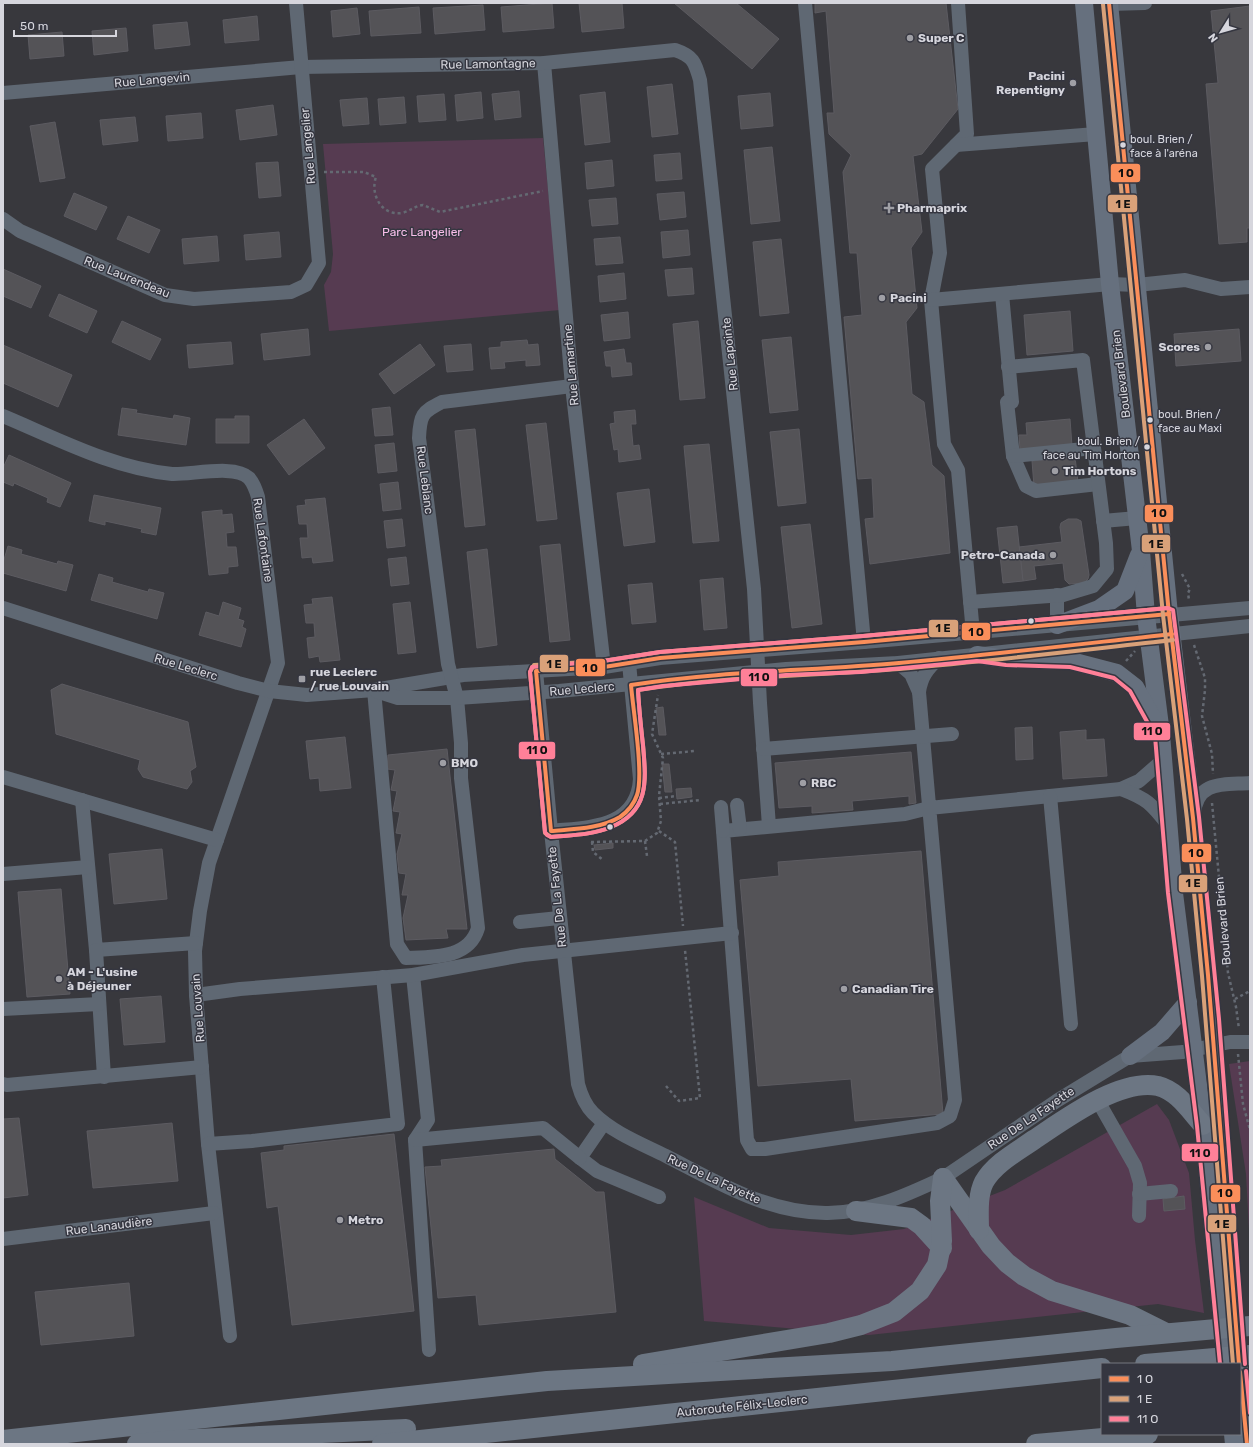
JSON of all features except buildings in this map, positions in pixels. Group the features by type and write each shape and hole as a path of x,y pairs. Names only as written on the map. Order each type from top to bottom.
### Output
{"highway":[{"path":"979,1230 980,1193 989,1175 1009,1157 1028,1144 1098,1101 1136,1086 1157,1086 1175,1094 1203,1125"},
{"path":"943,1178 979,1230 1007,1263 1034,1282 1074,1299 1130,1315 1166,1333"},
{"path":"546,1381 829,1333 875,1320 894,1312 920,1291 935,1269 942,1248 940,1201 943,1178"},
{"path":"856,1211 911,1218 922,1226 942,1248"},
{"path":"3,1440 546,1381 892,1361 1166,1333 1250,1326"},
{"path":"1157,1363 1250,1355"},
{"name":"Autoroute Félix-Leclerc","path":"382,1444 1101,1368"},
{"path":"137,1444 176,1440 635,1417"},
{"path":"1036,1444 1137,1435"}],"main road":[{"name":"Boulevard Brien","path":"1084,3 1110,284 1141,551 1148,636 1161,734 1168,824 1188,1002 1227,1303 1239,1363"},
{"name":"Boulevard Brien","path":"1109,4 1169,614 1193,818 1214,1044 1227,1303 1226,1363"},
{"path":"1058,625 1099,609 1125,591 1141,551"},
{"path":"977,655 1006,659 1071,660 1117,673 1135,687 1161,734"},
{"path":"1130,1056 1162,1032 1188,1002"},
{"path":"1241,1382 1247,1444"}],"street":[{"name":"Rue Langelier","path":"296,3 319,263 306,285"},
{"path":"804,3 864,642"},
{"path":"958,3 967,134 932,169 940,252 931,300 944,444 958,470 973,633"},
{"path":"1109,4 1146,3"},
{"name":"Rue Lamontagne","path":"301,67 544,63 674,50"},
{"name":"Rue Lapointe","path":"674,50 688,54 696,64 700,80 753,581 763,749 770,826"},
{"name":"Rue Lamartine","path":"544,63 572,386 604,667"},
{"name":"Rue Langevin","path":"3,93 301,67"},
{"path":"956,145 1096,134"},
{"name":"Rue Laurendeau","path":"3,219 20,231 165,295 194,299 291,292 306,285"},
{"path":"931,300 1110,284 1137,285 1185,280 1221,289 1250,287"},
{"path":"1002,294 1008,367 1012,456 1026,486 1036,491 1098,484"},
{"path":"970,602 1057,595 1093,586 1107,569 1103,521 1082,360 1008,367"},
{"name":"Rue Leblanc","path":"374,690 397,944 406,958 459,952 475,938 478,928 462,778 457,698 451,677 420,446 420,422 427,409 442,402 572,386"},
{"name":"Rue Lafontaine","path":"3,416 106,460 146,470 173,474 235,471 248,477 254,486 258,497 278,655 277,670 269,691"},
{"path":"1012,456 1094,448"},
{"path":"1103,521 1137,518"},
{"path":"1057,595 1058,625"},
{"name":"Rue Leclerc","path":"3,608 195,670 269,691 307,695 374,690 451,677 517,671 604,667 660,658 973,633 1146,616 1250,608"},
{"name":"Rue Leclerc","path":"374,690 398,698 457,698 538,693 631,685 662,680 898,663 1250,626"},
{"path":"918,692 921,680 928,668 939,658"},
{"path":"551,831 603,825 613,821 630,809 636,799 640,779 629,663"},
{"path":"721,807 747,1140 752,1148 765,1149 937,1123 950,1116 955,1100 918,692 911,674 898,663"},
{"name":"Rue De La Fayette","path":"536,671 563,950 578,1084 588,1107 604,1123 656,1151 761,1202 787,1209 812,1213 856,1211 923,1187 943,1178 1058,1100 1130,1056 1194,1050 1214,1044 1250,1042"},
{"name":"Rue Louvain","path":"230,1336 214,1213 208,1144 196,995 196,943 209,863 269,691"},
{"path":"763,749 952,734"},
{"path":"723,830 905,814 929,808 1121,789 1139,781 1162,761"},
{"path":"3,777 217,840"},
{"path":"1193,818 1195,802 1203,792 1214,785 1250,783"},
{"path":"1121,789 1143,797 1152,804 1168,824"},
{"path":"1050,796 1071,1024"},
{"path":"82,800 96,950 104,1076"},
{"path":"737,805 740,829"},
{"path":"3,874 88,867"},
{"path":"520,922 560,918"},
{"path":"196,995 247,988 413,975 523,955 732,933"},
{"path":"96,950 196,943"},
{"path":"413,975 428,1120 415,1140 429,1350"},
{"path":"208,1144 252,1142 398,1124 384,977"},
{"path":"3,1009 99,1004"},
{"path":"3,1084 202,1067"},
{"path":"1098,1101 1135,1166 1140,1183 1139,1216"},
{"path":"580,1158 604,1123"},
{"path":"415,1140 543,1128 597,1171 659,1197"},
{"path":"1139,1194 1171,1191"},
{"name":"Rue Lanaudière","path":"3,1239 214,1213"}],"path":[{"path":"310,172 364,172 376,177 374,190 376,198 380,204 393,213 402,213 423,205 440,212 555,189"},
{"path":"1194,650 1198,655 1205,678 1202,716 1212,754 1214,778"},
{"path":"1123,664 1136,651 1141,652"},
{"path":"661,754 695,751"},
{"path":"659,798 677,796"},
{"name":"Boulevard Brien","path":"1214,796 1212,807 1227,961 1230,982 1235,999 1239,1029"},
{"path":"660,804 701,800"},
{"path":"658,831 675,842 684,930"},
{"path":"646,841 646,856"},
{"path":"592,842 593,852 603,860"},
{"path":"666,1086 679,1101 700,1098 685,946"},
{"path":"1235,999 1250,991"},
{"path":"1238,1057 1244,1115 1250,1130"}],"green space":[{"name":"Parc Langelier","path":"543,138 560,310 329,331 324,285 331,272 333,254 323,144"},
{"path":"1250,1061 1250,1248 1246,1174 1229,1064"},
{"path":"1157,1104 1169,1120 1189,1173 1204,1313 1158,1304 869,1335 704,1321 694,1197 769,1228 851,1235 904,1229 1005,1190"}],"transit line":[{"path":"1109,3 1169,614 1193,818 1208,975 1239,1363"},
{"path":"1103,4 1163,615 1187,819 1202,976 1233,1363"},
{"path":"1168,608 863,636 660,652 603,661 534,665 530,672 545,833 551,837 604,830 624,820 633,812 639,803 643,793 645,770 638,690 670,685 735,679 933,666 1173,640"},
{"path":"1220,1363 1197,1126 1168,893 1155,736 1130,691 1114,678 1070,667 1006,665 977,661 861,672 786,675 663,686 638,690 645,770 643,793 639,803 633,812 624,820 604,830 551,837 545,832 530,672 532,667 603,661 660,652 863,636 1168,608 1173,610 1199,817 1219,1019 1245,1364"},
{"path":"1169,614 864,642 660,658 604,667 536,671 551,831 586,828 604,824 620,817 634,802 639,785 639,758 631,685 664,680 731,674 865,666 933,660 1172,634"},
{"path":"1246,1371 1250,1413"},
{"path":"1241,1382 1247,1444"}],"place":[{"name":"Super C","path":"910,38"},
{"name":"Pacini Repentigny","path":"1073,83"},
{"name":"boul. Brien / face à l'aréna","path":"1123,145"},
{"name":"Pharmaprix","path":"889,208"},
{"name":"Pacini","path":"882,298"},
{"name":"Scores","path":"1208,347"},
{"name":"boul. Brien / face au Maxi","path":"1150,420"},
{"name":"boul. Brien / face au Tim Horton","path":"1147,447"},
{"name":"Tim Hortons","path":"1055,471"},
{"name":"Petro-Canada","path":"1053,555"},
{"name":"rue Leclerc / rue Louvain","path":"302,679"},
{"name":"BMO","path":"443,763"},
{"name":"RBC","path":"803,783"},
{"name":"AM - L'usine à Déjeuner","path":"59,979"},
{"name":"Canadian Tire","path":"844,989"},
{"name":"Metro","path":"340,1220"}]}
